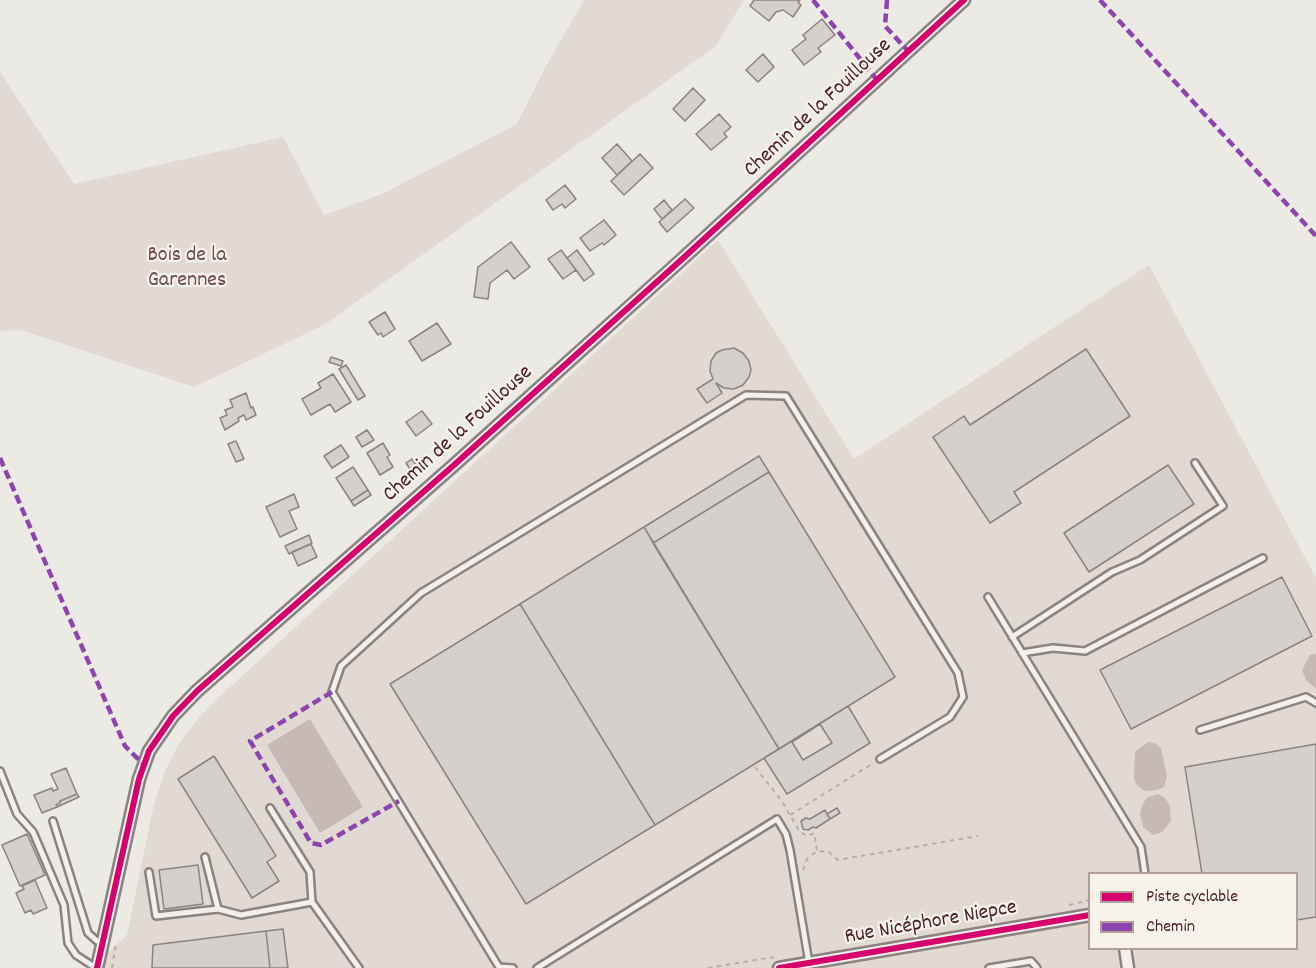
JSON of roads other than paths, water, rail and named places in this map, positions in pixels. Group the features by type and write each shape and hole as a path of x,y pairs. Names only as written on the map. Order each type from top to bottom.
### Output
{"street":[{"name":"Chemin de la Fouillouse","path":"96,968 142,772 149,751 173,716 197,692 680,261 964,0"},
{"name":"Rue Nicéphore Niepce","path":"779,968 1088,915"},
{"path":"1125,950 1128,968"}],"lane":[{"path":"513,968 499,967 332,692 341,666 421,593 746,395 786,396 958,673 963,698 950,717 880,759"},
{"path":"1012,637 1112,572 1140,560 1223,506 1195,463"},
{"path":"1022,653 1053,648 1085,651 1263,558"},
{"path":"988,597 1141,847 1145,872"},
{"path":"1200,730 1306,697 1316,703"},
{"path":"0,771 17,814 33,832 64,905 68,943 76,955 96,968"},
{"path":"270,808 310,872 312,902 359,968"},
{"path":"537,968 777,819 786,834 809,963"},
{"path":"53,821 88,933 103,943"},
{"path":"206,857 218,909"},
{"path":"149,872 156,916 218,909 241,915 312,902"},
{"path":"989,968 1032,961 1037,968"}],"park label":[{"name":"Bois de la Garennes","path":"187,270"}]}
